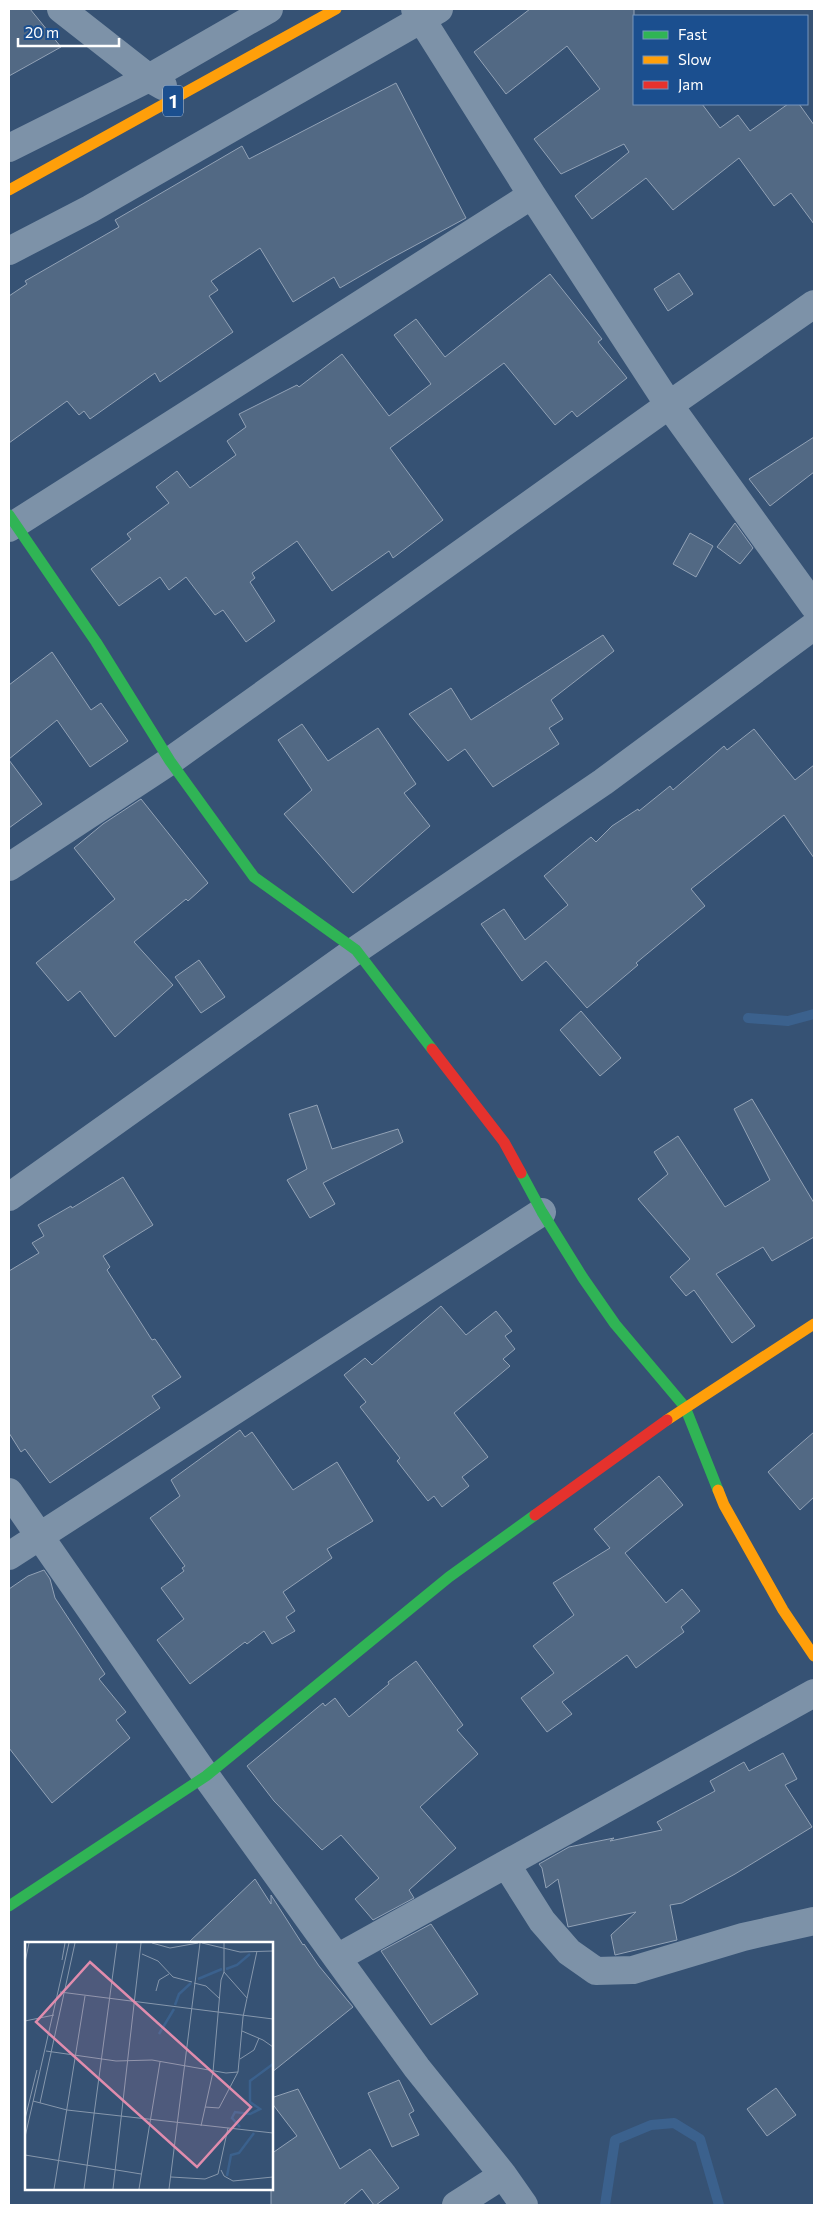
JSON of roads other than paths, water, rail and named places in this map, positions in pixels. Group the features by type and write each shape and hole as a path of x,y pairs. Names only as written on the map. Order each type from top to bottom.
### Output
{"street":[{"path":"61,9 149,78 182,96"},
{"path":"9,148 149,78 269,9"},
{"name":"1","path":"9,190 182,96 336,9"},
{"path":"9,250 107,200 426,12 532,196 669,405 814,606"},
{"path":"532,196 11,522 96,642 170,761 254,877 356,950 504,1142 542,1212 614,1324 685,1407 724,1505 783,1610 814,1656"},
{"path":"9,866 170,761 669,405 814,304"},
{"path":"9,1197 356,950 603,782 814,626"},
{"path":"9,1556 542,1212"},
{"path":"9,1906 206,1776 449,1577 685,1407 814,1324"},
{"path":"9,1492 206,1776 337,1958 417,2068 524,2205"},
{"path":"337,1958 814,1693"},
{"path":"506,1864 548,1927 569,1952 596,1971 633,1970 743,1937 814,1921"},
{"path":"456,2205 502,2175"}],"waterway":[{"path":"748,1018 788,1021 814,1014"},
{"path":"605,2205 615,2140 651,2125 674,2123 700,2139 719,2205"}]}
